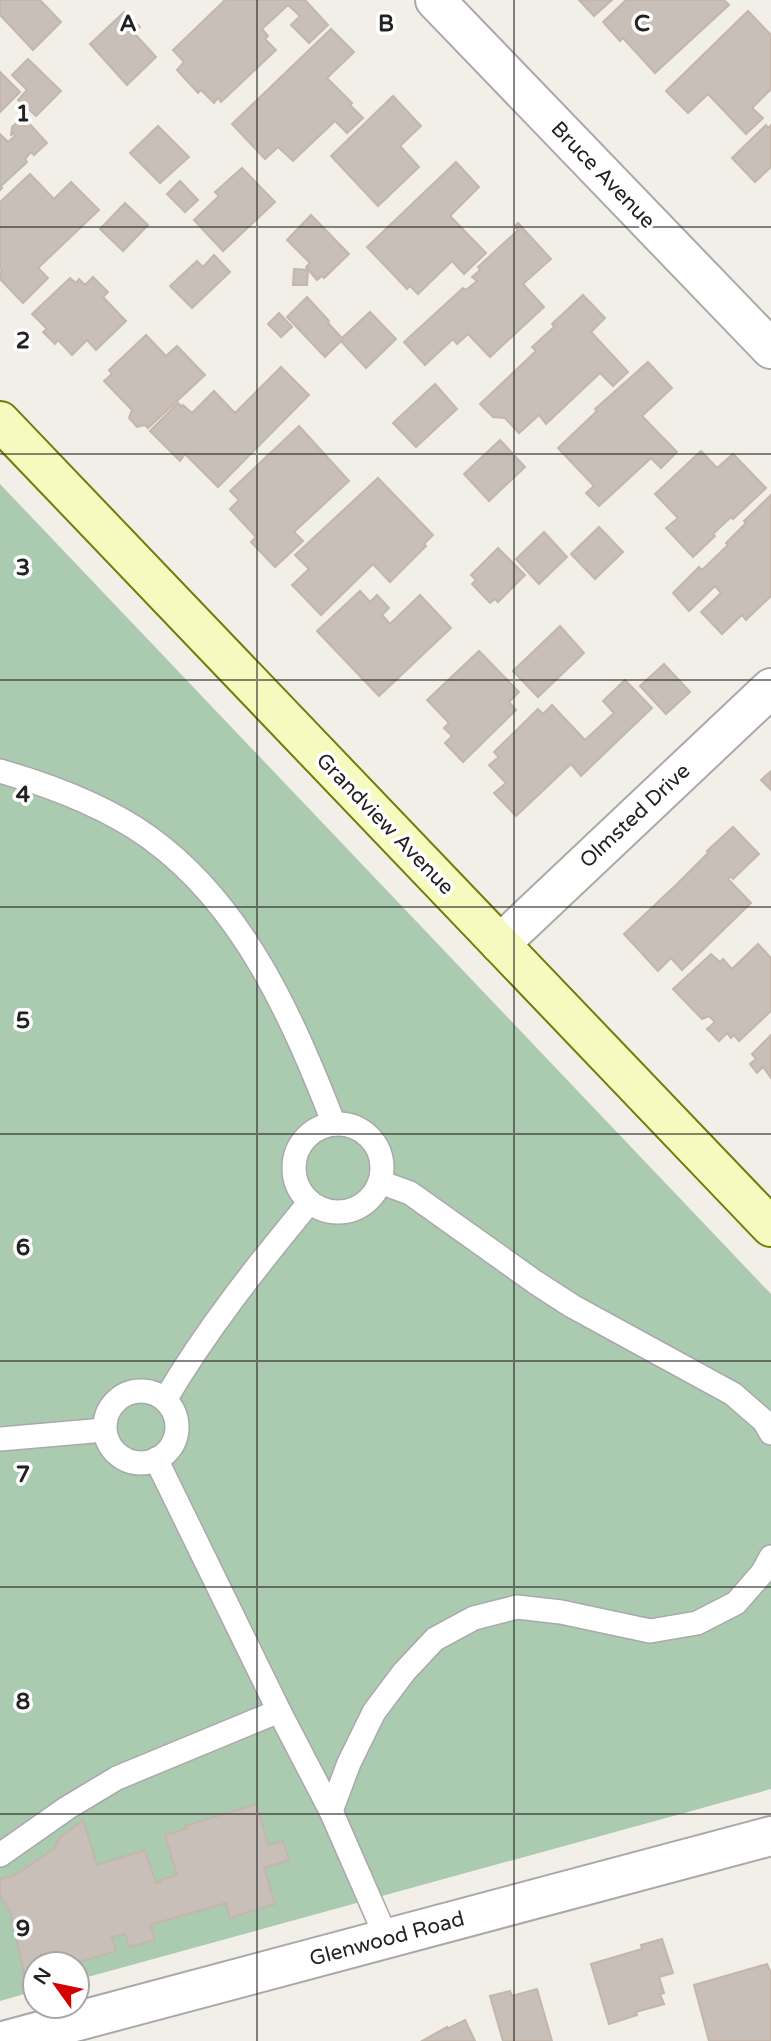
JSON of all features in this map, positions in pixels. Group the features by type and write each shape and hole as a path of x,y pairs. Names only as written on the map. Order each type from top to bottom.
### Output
{"street":[{"name":"Bruce Avenue","path":"435,0 771,349"},
{"name":"Grandview Avenue","path":"0,421 771,1227"},
{"name":"Olmsted Drive","path":"500,944 771,688"},
{"name":"Glenwood Road","path":"4,2041 771,1836"}],"lane":[{"path":"0,771 40,783 116,817 148,837 205,888 233,923 281,1003 302,1045 334,1124"},
{"path":"334,1124 351,1126 367,1134 377,1148 382,1164 380,1182 372,1197 358,1208 341,1213 324,1211 309,1203 298,1189 293,1172 295,1155 304,1139 317,1129 334,1124"},
{"path":"380,1182 410,1193 572,1306 733,1394 764,1421 771,1433"},
{"path":"166,1400 183,1369 219,1317 255,1268 309,1203"},
{"path":"139,1391 153,1392 166,1400 174,1411 178,1425 175,1439 168,1451 156,1459 142,1463 129,1461 117,1454 108,1442 104,1430 107,1415 114,1402 126,1394 139,1391"},
{"path":"0,1439 104,1430"},
{"path":"156,1459 331,1811 387,1939"},
{"path":"331,1811 349,1763 374,1713 404,1672 435,1639 474,1619 517,1607 561,1612 650,1631 697,1623 736,1603 763,1572 771,1557"},
{"path":"0,1855 67,1808 117,1778 279,1711"}],"green space":[{"path":"0,484 771,1294 771,1789 91,1976 91,1950 21,1950 21,1995 0,2001"}],"building":[{"path":"0,0 40,0 61,22 33,50 0,15"},
{"path":"225,0 305,0 328,25 309,43 291,25 300,16 288,5 262,29 268,36 265,39 276,50 221,102 218,98 214,103 201,90 198,93 177,70 184,62 173,50"},
{"path":"579,0 612,0 594,16"},
{"path":"626,0 724,0 729,5 655,73 623,38 620,41 603,22"},
{"path":"748,11 771,35 771,89 752,108 763,118 746,134 708,94 688,113 666,91"},
{"path":"124,12 140,27 134,33 156,57 127,85 90,44"},
{"path":"331,29 354,52 327,78 363,118 347,133 335,121 293,161 278,147 265,159 232,124"},
{"path":"28,59 61,91 36,116 18,100 27,90 12,75"},
{"path":"0,72 20,92 0,112"},
{"path":"393,96 421,126 400,146 419,167 378,206 331,156"},
{"path":"19,121 27,121 47,143 34,155 31,152 25,159 27,162 0,187 0,134 8,142 15,136 13,133 11,136 12,127"},
{"path":"766,125 768,128 771,125 771,167 755,182 732,158"},
{"path":"158,126 189,157 160,183 130,153"},
{"path":"456,162 479,187 450,216 486,253 464,274 452,261 418,294 410,286 407,289 367,247"},
{"path":"242,168 275,202 223,251 194,220 219,196 215,192"},
{"path":"30,174 54,199 71,182 99,210 38,268 48,278 23,303 0,279 0,202"},
{"path":"180,181 198,200 185,212 167,194"},
{"path":"125,203 148,225 123,251 100,229"},
{"path":"311,215 349,254 324,278 322,276 317,280 306,267 310,263 287,240"},
{"path":"518,223 551,259 523,284 544,307 490,357 468,334 457,344 453,339 425,365 404,342 463,288 466,290 477,281 472,277 480,270 478,267 518,230 514,227"},
{"path":"214,255 230,272 192,308 170,286 197,261 203,267"},
{"path":"294,269 308,270 307,285 293,285"},
{"path":"93,277 108,292 103,297 126,321 96,350 87,340 72,355 58,340 55,344 43,332 47,329 32,314 70,278 76,283 79,279 85,285"},
{"path":"583,295 605,318 591,332 628,372 613,386 600,373 546,424 539,415 519,433 505,418 493,417 480,404 536,351 532,347"},
{"path":"307,297 342,338 370,312 396,339 366,368 341,341 325,357 287,317"},
{"path":"279,313 292,327 281,337 268,324"},
{"path":"146,335 166,356 177,346 205,375 148,428 145,425 137,427 129,418 132,410 104,381 112,374 109,370"},
{"path":"648,362 672,388 642,416 677,452 661,468 651,458 599,506 586,493 594,486 558,448 597,411 595,409"},
{"path":"281,367 309,395 218,487 185,454 180,461 150,431 178,403 192,413 214,391 235,413"},
{"path":"435,384 457,409 416,447 393,423"},
{"path":"299,426 349,481 294,532 303,541 275,567 251,542 256,537 230,509 239,500 230,491"},
{"path":"500,440 525,467 489,501 464,474"},
{"path":"701,451 717,468 733,454 766,488 713,534 715,536 693,557 666,528 678,518 655,494"},
{"path":"378,478 433,535 424,544 426,546 390,582 373,564 321,615 292,585 309,569 295,555"},
{"path":"771,495 771,596 746,620 742,615 722,634 701,612 721,593 715,586 689,611 673,593 699,567 702,570 728,545 726,543 746,523 744,521"},
{"path":"599,527 623,552 595,579 571,554"},
{"path":"544,532 567,557 539,584 516,559"},
{"path":"498,548 525,575 498,602 495,599 490,603 472,584 476,580 471,575"},
{"path":"360,591 370,602 377,595 389,608 382,615 390,624 420,595 451,628 379,696 317,631"},
{"path":"560,626 584,653 538,697 513,671"},
{"path":"479,651 519,692 509,702 516,710 463,762 445,743 452,736 444,728 449,723 427,700"},
{"path":"664,664 690,692 666,714 640,686"},
{"path":"625,680 652,708 581,776 571,764 516,816 494,793 506,783 489,765 499,757 494,752 538,709 543,714 552,705 585,740 614,713 603,701"},
{"path":"771,771 771,790 761,780"},
{"path":"733,827 759,854 733,879 731,876 728,879 751,903 682,970 671,958 658,971 624,934"},
{"path":"758,944 771,958 771,1011 739,1041 734,1035 731,1038 727,1033 719,1041 707,1029 715,1022 709,1016 702,1019 673,989 711,954 720,962 723,959 732,969"},
{"path":"771,1035 771,1078 763,1067 757,1073 750,1064 756,1059 752,1054"},
{"path":"257,1804 268,1845 283,1841 289,1860 264,1868 275,1904 230,1918 226,1903 150,1925 155,1940 129,1947 125,1934 112,1937 116,1951 91,1959 91,1950 21,1950 21,1959 11,1913 0,1896 0,1879 15,1875 55,1848 59,1838 83,1820 97,1865 145,1850 156,1883 161,1882 160,1880 177,1875 165,1835 186,1829 185,1826"},
{"path":"662,1939 673,1973 659,1977 664,1993 660,1994 664,2004 609,2024 591,1964 642,1949 641,1945"},
{"path":"767,1964 771,1973 771,2041 709,2041 694,1985"},
{"path":"537,1989 552,2041 503,2041 490,1996 510,1991 512,1996"},
{"path":"465,2020 475,2041 422,2041 447,2027"}]}
